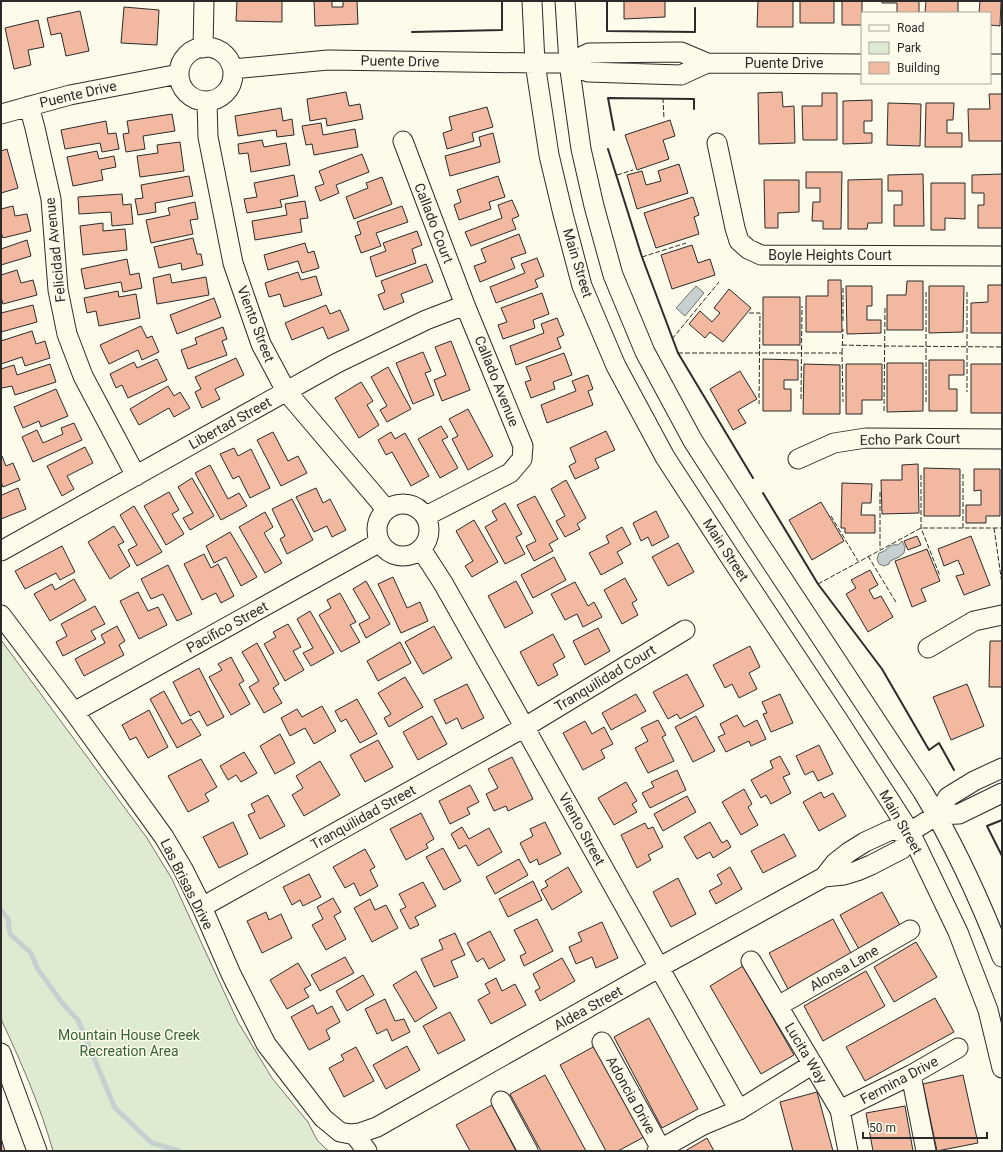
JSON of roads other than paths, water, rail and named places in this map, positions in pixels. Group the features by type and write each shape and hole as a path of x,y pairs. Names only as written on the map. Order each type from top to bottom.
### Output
{"street":[{"path":"202,48 204,1"},
{"name":"Main Street","path":"532,1 535,63 549,155 582,286 616,366 665,457 910,832 958,932 988,1010 1002,1068"},
{"path":"565,1 569,62 581,149 594,206 613,275 645,352 693,441 937,815 988,920 1002,957"},
{"path":"202,48 214,48 219,51 228,58 233,69 233,77 227,91 222,97 207,102 199,101 187,94 180,81 179,74 181,63 192,51 202,48"},
{"name":"Puente Drive","path":"233,69 328,60 535,63 569,62 589,53 681,52 707,63 861,64"},
{"path":"991,64 1002,64"},
{"name":"Puente Drive","path":"1,114 70,95 179,74"},
{"name":"Viento Street","path":"207,102 208,137 233,263 261,344 286,391 386,510"},
{"name":"Felicidad Avenue","path":"29,106 51,198 58,290 68,334 83,376 136,476"},
{"name":"Callado Court","path":"403,141 465,305"},
{"name":"Boyle Heights Court","path":"717,143 739,241 748,249 761,255 1002,256"},
{"name":"Libertad Street","path":"1,550 337,363 426,320 465,305"},
{"name":"Callado Avenue","path":"426,516 510,473 522,459 523,446 518,432 465,305"},
{"name":"Echo Park Court","path":"798,459 834,444 866,438 1002,439"},
{"path":"403,503 412,505 420,509 426,516 430,530 429,537 426,543 415,554 399,556 385,549 380,542 377,534 377,525 380,516 394,505 403,503"},
{"name":"Pacífico Street","path":"74,712 380,542"},
{"name":"Viento Street","path":"421,549 443,583 525,727 739,1110"},
{"name":"Las Brisas Drive","path":"1,615 74,712 164,837 183,869 202,907 231,974 266,1044 323,1118 340,1132 352,1134"},
{"path":"928,648 974,621 1002,615"},
{"name":"Tranquilidad Court","path":"525,727 685,630"},
{"name":"Tranquilidad Street","path":"202,907 525,727"},
{"path":"910,832 937,815 948,797 974,781 1002,768"},
{"path":"937,815 958,814 1002,793"},
{"name":"Aldea Street","path":"352,1134 377,1127 824,877 835,863 865,842 891,830 910,832"},
{"name":"Alonsa Lane","path":"778,1006 910,930"},
{"name":"Lucita Way","path":"751,961 840,1110 848,1151"},
{"name":"Adoncia Drive","path":"602,1042 659,1150"},
{"name":"Fermina Drive","path":"840,1110 911,1075 958,1048"},
{"path":"1,1053 37,1151"},
{"path":"659,1150 703,1125 739,1110 813,1064"},
{"path":"911,1075 926,1151"},
{"path":"500,1101 528,1151"},
{"path":"352,1134 367,1151"}],"waterway":[{"path":"1,910 8,919 10,934 31,953 37,968 63,1004 78,1020 115,1108 152,1143 179,1151"}],"park label":[{"name":"Mountain House Creek Recreation Area","path":"129,1044"}]}
